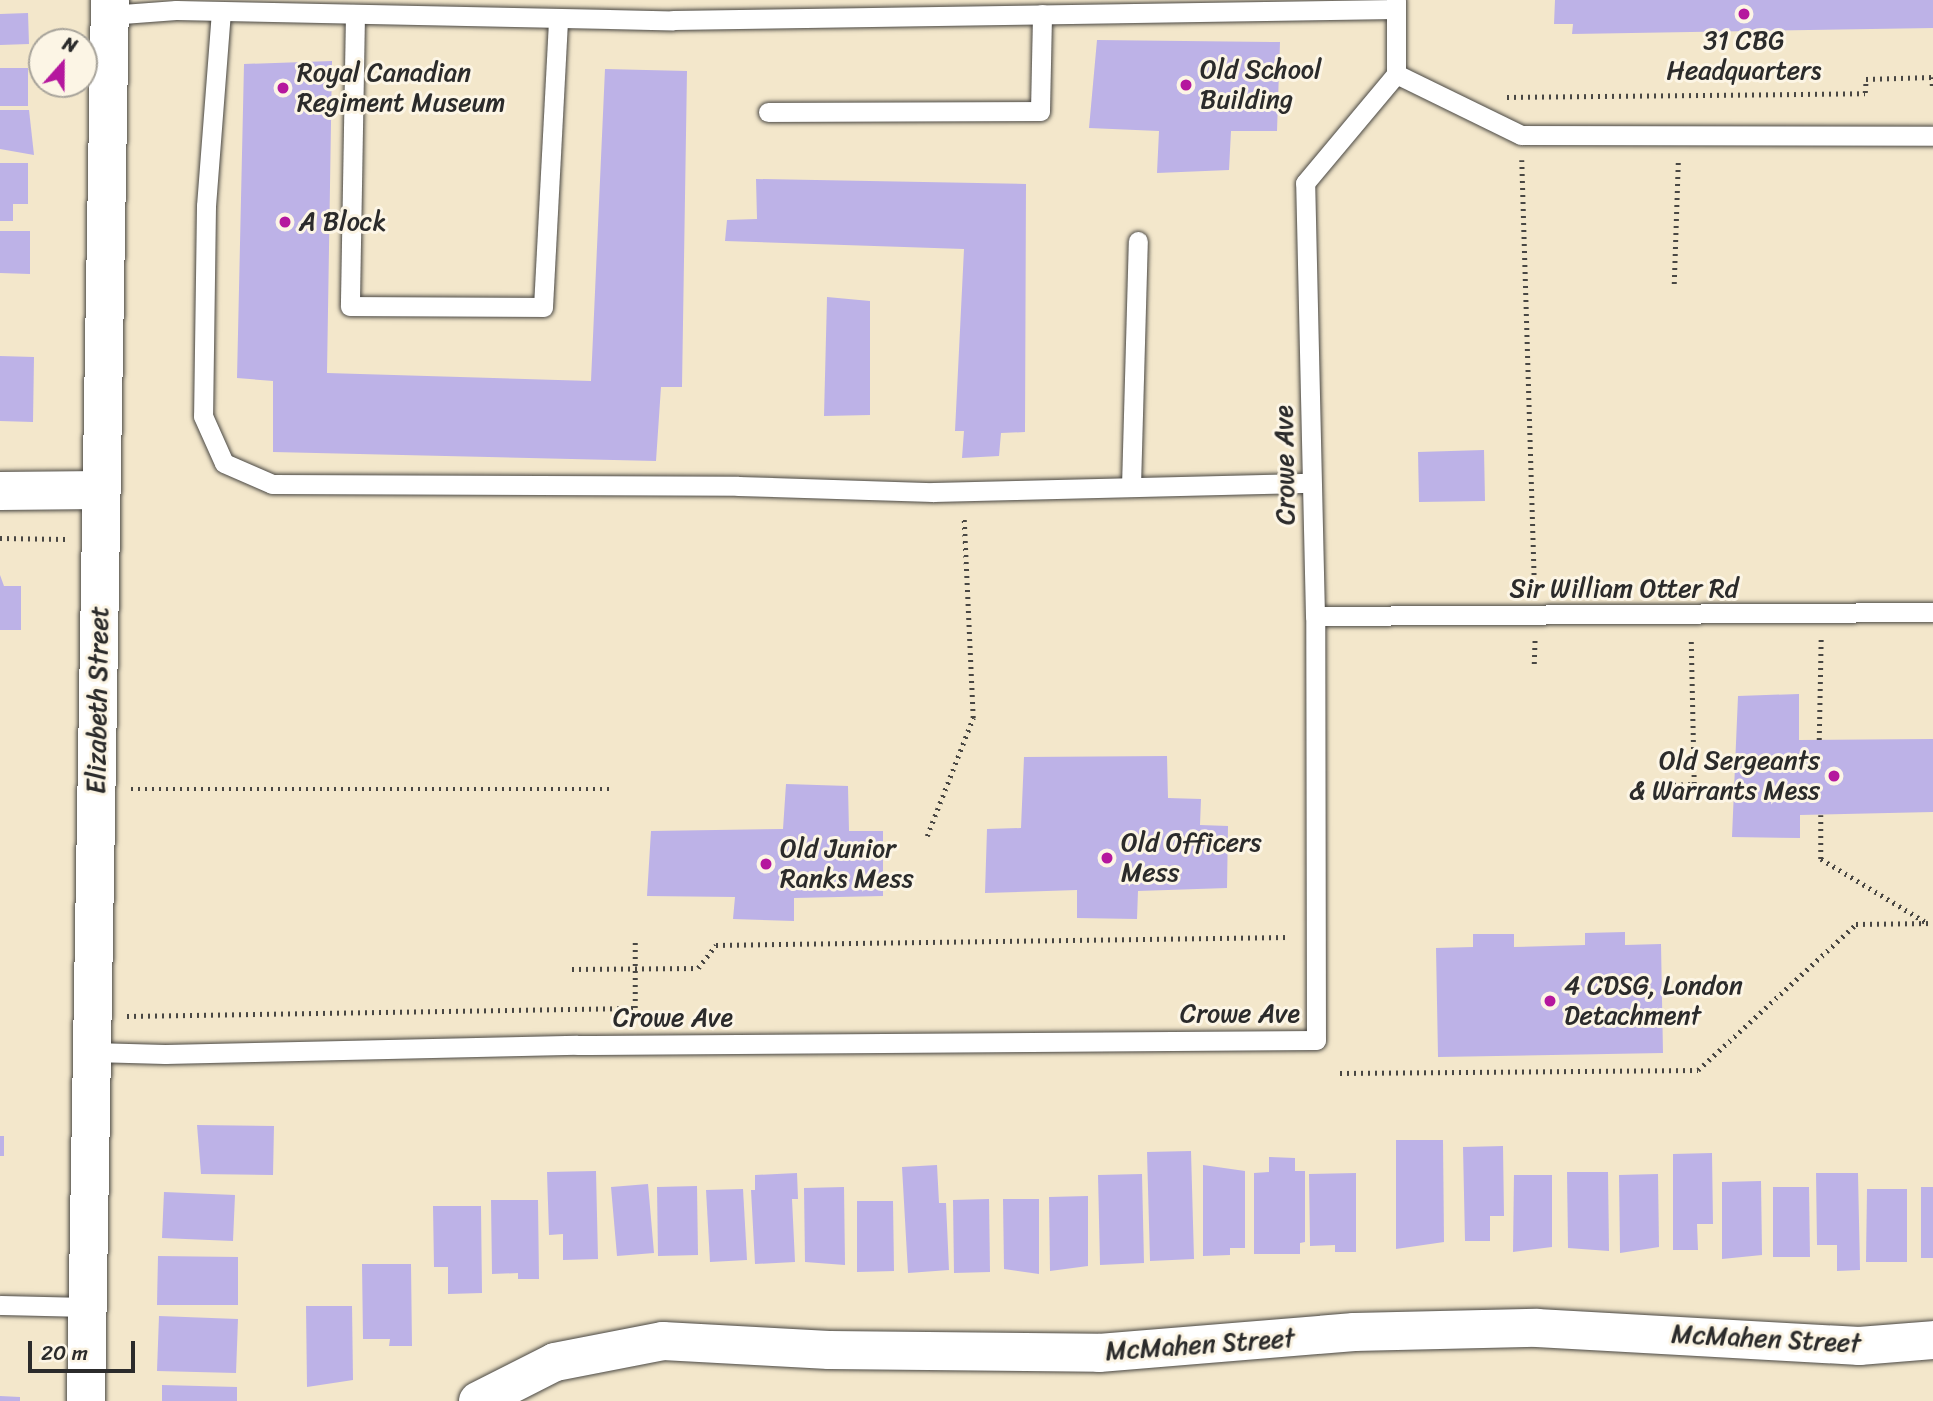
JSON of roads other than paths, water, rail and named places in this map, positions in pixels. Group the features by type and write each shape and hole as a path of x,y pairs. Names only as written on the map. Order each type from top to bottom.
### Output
{"street":[{"name":"Elizabeth Street","path":"86,1401 110,8"},
{"path":"0,491 101,490"},
{"name":"McMahen Street","path":"478,1401 555,1362 663,1341 829,1350 1100,1353 1354,1332 1536,1328 1859,1346 1933,1340"}],"lane":[{"path":"110,8 228,7 355,14 558,18 1042,14 1396,4 1396,74 1521,135 1933,136"},
{"path":"228,7 206,206 203,416 224,463 272,484 962,490 1311,483"},
{"path":"355,14 350,306 543,307 558,18"},
{"path":"768,112 1040,111 1042,14"},
{"name":"Crowe Ave","path":"92,1052 165,1054 577,1045 1316,1040 1315,616 1305,183 1396,74"},
{"path":"1131,486 1138,241"},
{"name":"Sir William Otter Rd","path":"1315,616 1690,616 1933,612"},
{"path":"0,1305 88,1307"}],"place":[{"name":"31 CBG Headquarters","path":"1744,14"},
{"name":"Old School Building","path":"1186,85"},
{"name":"Royal Canadian Regiment Museum","path":"283,88"},
{"name":"A Block","path":"285,222"},
{"name":"Old Sergeants & Warrants Mess","path":"1834,776"},
{"name":"Old Officers Mess","path":"1107,858"},
{"name":"Old Junior Ranks Mess","path":"766,864"},
{"name":"4 CDSG, London Detachment","path":"1550,1001"}]}
